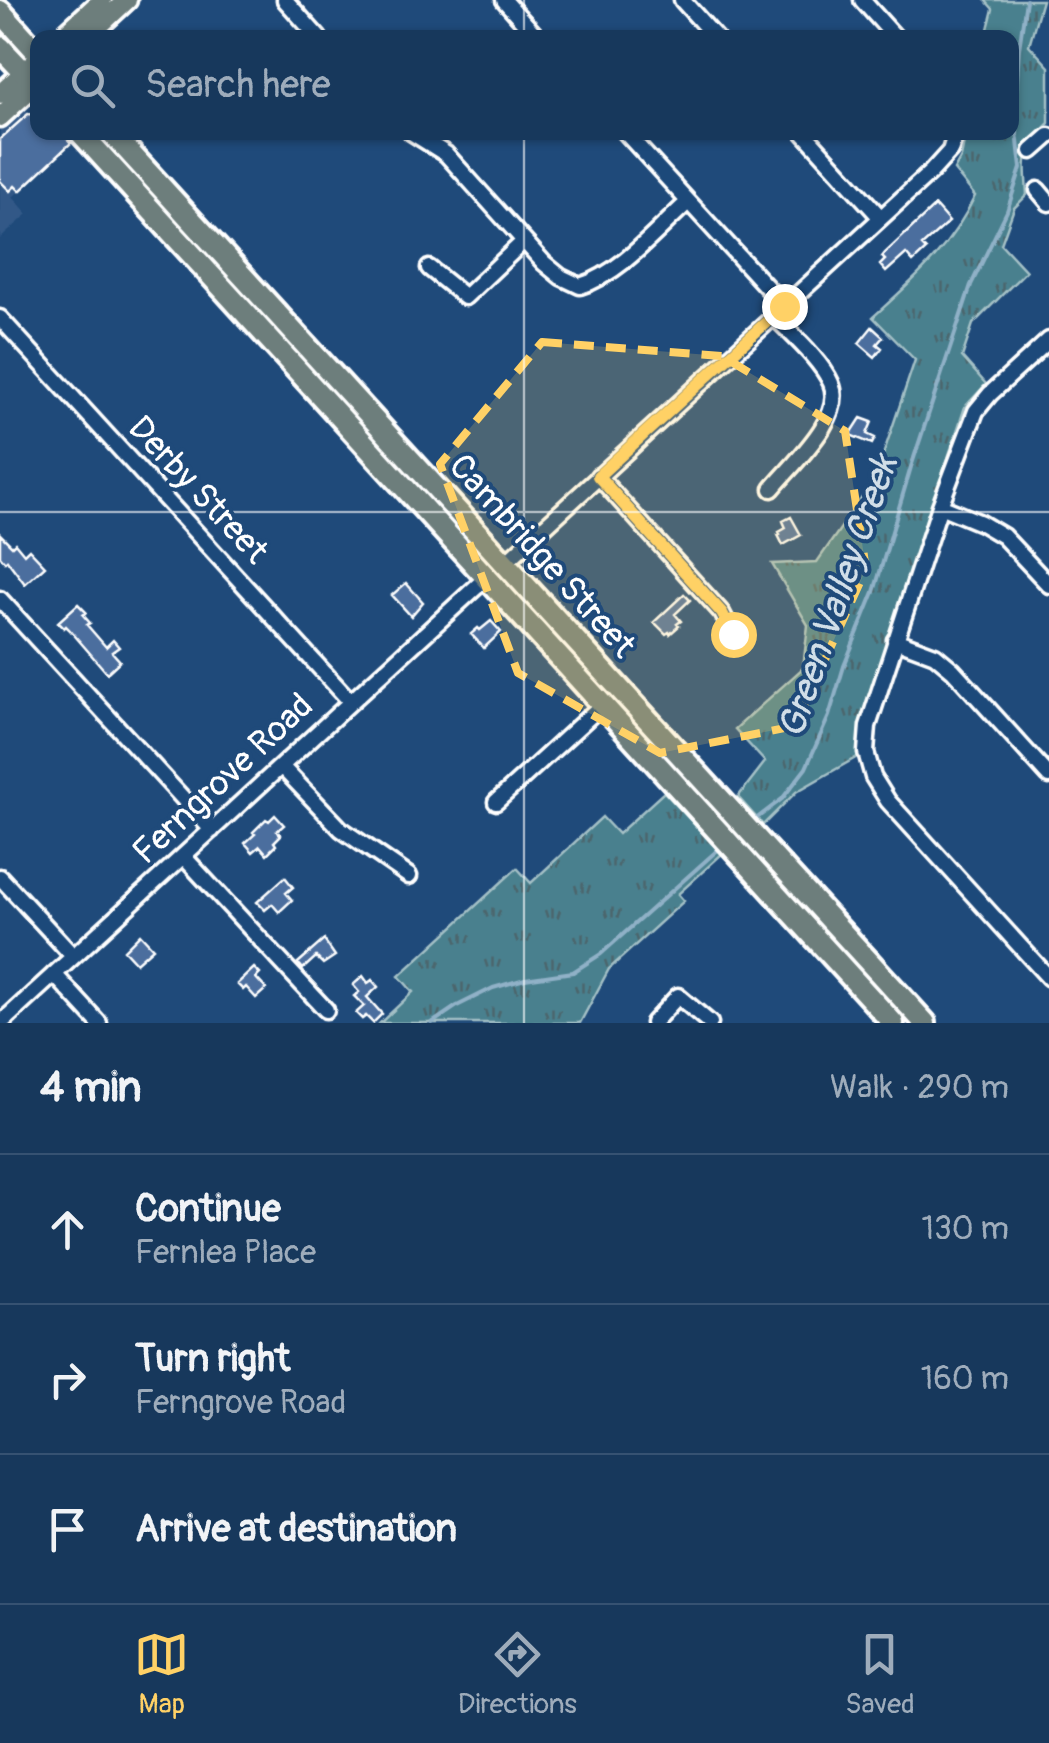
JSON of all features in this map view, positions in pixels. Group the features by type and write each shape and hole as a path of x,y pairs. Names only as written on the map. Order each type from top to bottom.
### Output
{"highway":[{"path":"0,11 30,64"},
{"path":"0,47 30,69"},
{"name":"Cambridge Street","path":"87,140 893,1023"},
{"name":"Cambridge Street","path":"118,140 925,1023"}],"main road":[{"path":"70,30 102,0"},
{"path":"95,30 127,0"},
{"path":"0,94 30,76"},
{"path":"0,116 30,79"}],"street":[{"path":"285,0 312,30"},
{"path":"504,0 531,30"},
{"path":"682,0 709,30"},
{"path":"862,0 889,30"},
{"path":"1032,151 1049,136"},
{"path":"424,140 446,154 561,278 580,286 612,270 688,202"},
{"path":"632,140 779,311 831,383 834,400 830,416 772,489"},
{"path":"810,140 881,218"},
{"path":"506,562 941,163 953,140"},
{"path":"1038,190 1049,203"},
{"path":"429,268 465,298 524,242"},
{"name":"Derby Street","path":"0,318 352,702"},
{"path":"1049,340 976,411 895,640 868,726 866,752 873,777 888,801 1049,978"},
{"path":"598,476 722,613 733,634"},
{"path":"940,506 1003,536 1049,584"},
{"name":"Ferngrove Road","path":"1,1023 486,578"},
{"path":"0,599 212,830"},
{"path":"895,640 935,655 953,670 1049,776"},
{"path":"496,802 602,706"},
{"path":"281,766 341,829 408,876"},
{"path":"183,856 326,1010"},
{"path":"0,877 73,956"},
{"path":"54,974 99,1023"},
{"path":"653,1023 678,996 710,1023"}],"highlighted area":[{"path":"542,342 722,356 845,431 866,569 795,726 660,753 518,673 440,464"}],"shaded area":[{"path":"0,78 30,114 30,140 71,143 13,197 28,214 0,239"}],"green space":[{"path":"985,0 1042,0 1029,45 1049,67 1049,123 1029,148 1027,195 1014,208 1001,244 1026,271 973,324 962,357 986,384 965,407 866,704 859,756 796,792 763,825 738,797 765,762 735,729 803,668 808,625 772,564 817,562 875,479 915,360 873,317 943,248 975,196 954,170 965,140 1019,140 1019,30 988,30 993,9"},
{"path":"664,792 722,854 678,894 684,901 609,969 580,1023 380,1023 413,992 399,976 517,868 531,883 602,817 618,834"}],"building":[{"path":"28,114 30,140 71,143 20,191 15,186 10,191 0,181 0,139"},
{"path":"935,206 949,222 922,246 926,250 913,262 906,254 886,272 880,265 885,260 882,257"},
{"path":"872,327 883,337 877,344 882,348 875,357 859,343"},
{"path":"861,418 872,422 867,434 875,438 872,444 850,435"},
{"path":"791,517 801,535 783,545 778,535 786,528 783,521"},
{"path":"0,534 24,554 29,549 45,566 25,584 0,556"},
{"path":"406,583 423,602 411,616 392,595"},
{"path":"684,594 690,600 675,614 681,621 679,626 666,634 654,622"},
{"path":"78,604 86,612 83,615 90,623 87,625 106,647 113,640 119,647 112,652 120,661 107,673 69,629 58,622"},
{"path":"491,621 501,632 484,648 471,634"},
{"path":"275,815 284,825 277,831 281,835 274,842 276,845 267,854 260,846 253,852 245,843 266,819 269,821"},
{"path":"285,877 293,887 286,893 292,900 279,912 272,904 265,910 257,902"},
{"path":"140,934 153,948 136,963 124,950"},
{"path":"324,940 335,956 323,964 316,957 303,969 298,963"},
{"path":"254,968 260,974 256,978 266,989 256,998 237,984"},
{"path":"363,976 378,987 367,997 382,1014 373,1023 356,1013 364,1006 354,996 359,992 353,985"}],"waterway":[{"name":"Green Valley Creek","path":"1019,49 1026,0"},
{"name":"Green Valley Creek","path":"752,822 782,799 806,768 829,716 874,592 971,285 1007,211 1021,168 1018,140"},
{"name":"Green Valley Creek","path":"432,1023 493,988 573,972 601,954 721,847"}],"route":[{"path":"733,634 722,613 598,476 784,306"}]}
